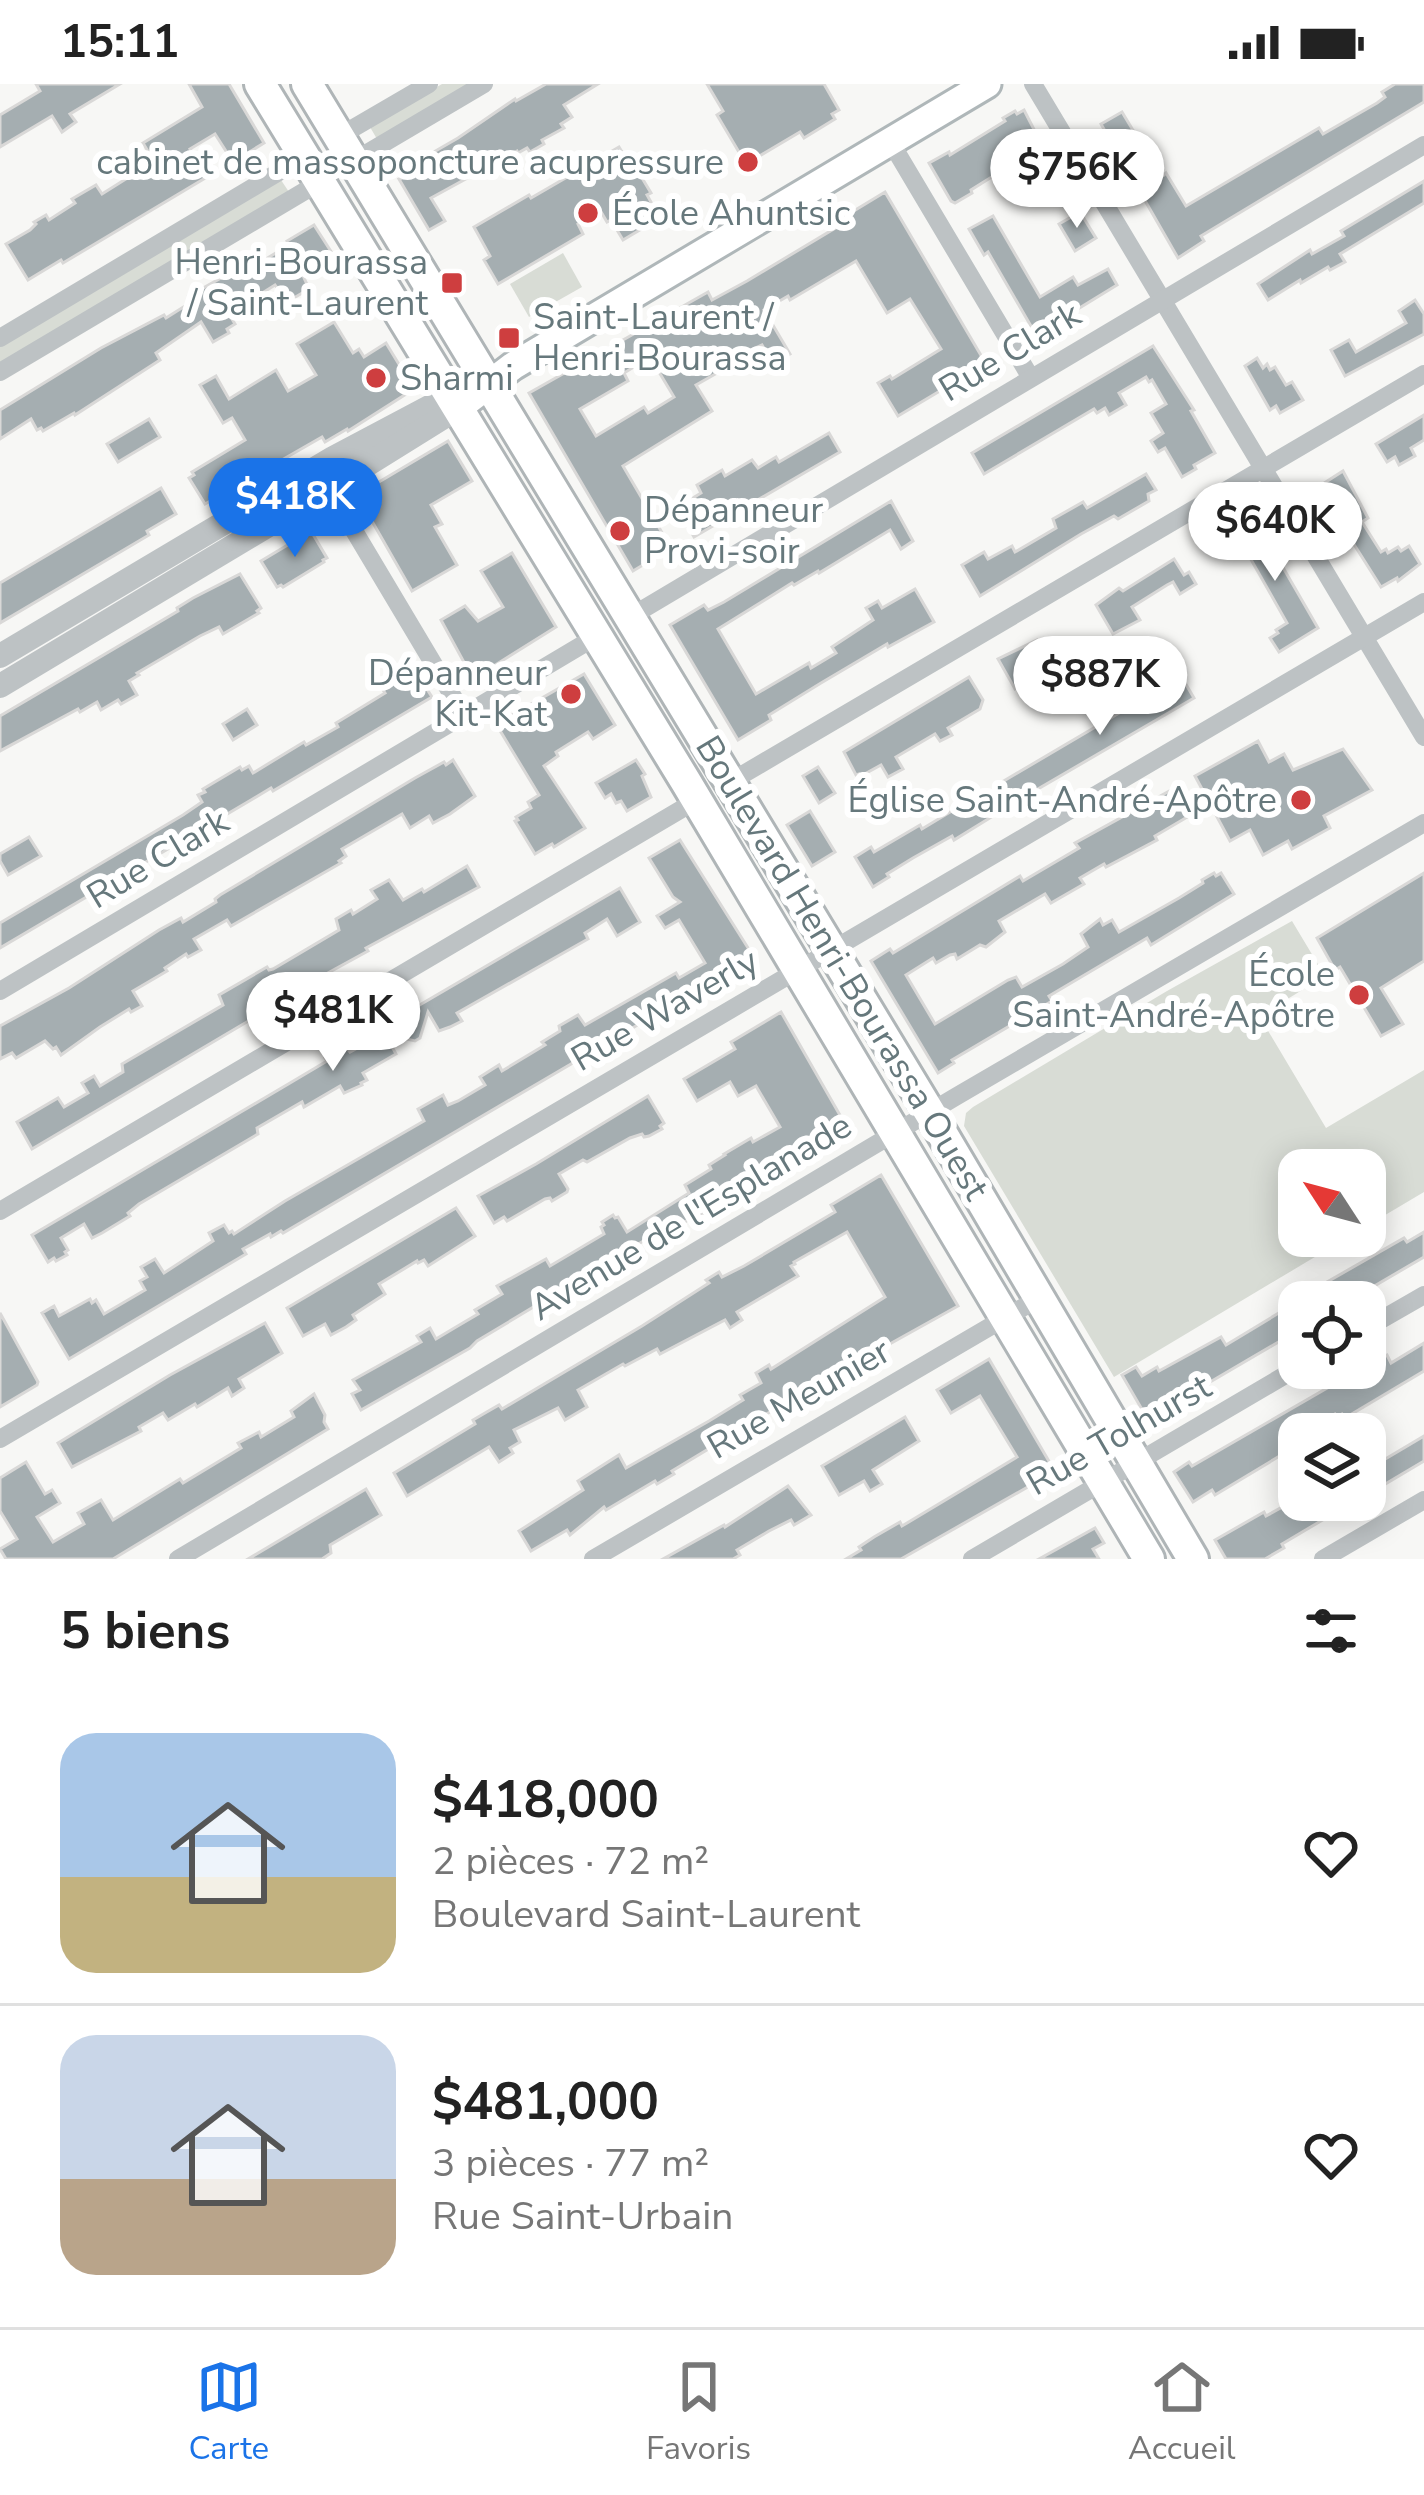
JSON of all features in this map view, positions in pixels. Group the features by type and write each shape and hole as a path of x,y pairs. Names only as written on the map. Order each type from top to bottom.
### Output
{"main road":[{"name":"Boulevard Henri-Bourassa Ouest","path":"260,84 697,800 1149,1559"},
{"name":"Boulevard Henri-Bourassa Ouest","path":"307,84 494,378 630,617 1193,1559"},
{"path":"454,402 987,84"}],"street":[{"path":"345,150 429,84"},
{"path":"345,150 484,84"},
{"path":"1033,84 1424,737"},
{"path":"890,141 1031,378"},
{"name":"Rue Clark","path":"630,617 1424,145"},
{"path":"0,338 312,169"},
{"path":"0,372 312,169"},
{"path":"730,782 1424,374"},
{"path":"0,686 323,478 395,423 454,402"},
{"path":"0,656 323,478"},
{"path":"323,478 464,715"},
{"name":"Rue Waverly","path":"0,1439 1424,602"},
{"name":"Rue Clark","path":"0,991 597,636"},
{"path":"0,1211 697,800"},
{"name":"Avenue de l'Esplanade","path":"178,1559 1424,823"},
{"path":"1386,1317 1424,1295"},
{"name":"Rue Meunier","path":"593,1559 1039,1298"},
{"name":"Rue Tolhurst","path":"972,1559 1278,1379"},
{"path":"1323,1559 1424,1500"}],"shaded area":[{"path":"442,84 471,84 377,139 370,127"},
{"path":"281,180 289,192 0,364 0,346"},
{"path":"563,253 582,287 529,317 510,284"},
{"path":"1292,921 1325,976 1261,1019 1326,1128 1424,1070 1424,1192 1386,1215 1386,1149 1278,1149 1278,1257 1315,1257 1114,1377 964,1126 966,1113 973,1107"}],"building":[{"path":"36,84 120,84 70,114 76,122 62,132 52,116 0,147 0,115 40,91"},
{"path":"189,84 229,84 264,143 233,162 215,134 190,149 207,177 28,280 6,244 96,185 102,194 152,158 143,143 202,107"},
{"path":"546,84 598,84 564,105 572,117 561,124 564,128 542,140 544,144 530,152 527,148 517,151 431,198 445,221 429,230 399,172"},
{"path":"707,84 824,84 839,110 832,114 835,119 804,138 800,132 746,164 717,115 723,111"},
{"path":"1395,84 1424,84 1424,102 1201,236 1204,241 1178,258 1101,124 1122,112 1157,170 1166,173 1186,206 1319,128 1323,134 1377,103 1385,97 1382,92"},
{"path":"1024,110 1042,145 1017,162 1023,173 1004,183 998,173 972,193 951,201 929,163"},
{"path":"619,147 651,193 647,195 660,218 623,240 600,210 578,224 583,234 498,284 474,227"},
{"path":"1424,181 1424,203 1340,254 1345,262 1300,280 1268,300 1258,284 1310,250 1312,254 1344,236 1341,231"},
{"path":"885,192 989,369 964,385 960,379 898,416 878,383 941,349 910,299 887,313 856,261 790,300 788,296 764,310 790,354 773,364 762,345 738,356 740,360 696,385 712,411 623,466 671,548 633,571 529,393 708,292 712,300 747,281 837,227 834,223","holes":["650,357 674,397 648,413 644,407 596,436 580,409 628,381 624,373"]},
{"path":"1080,212 1096,238 1075,251 1059,224"},
{"path":"993,216 1040,297 1073,277 1078,285 1108,269 1117,285 1055,323 1059,329 1039,340 988,252 984,255 969,229"},
{"path":"314,225 332,253 301,271 309,289 287,302 275,285 229,314 235,324 213,342 201,322 156,353 160,360 75,415 43,431 31,419 0,439 0,410 101,348 166,318 193,301 189,296 253,260 256,265"},
{"path":"1415,300 1424,314 1424,334 1345,376 1331,350 1349,340 1356,352 1406,323 1399,311"},
{"path":"334,322 353,353 359,349 364,357 386,343 414,389 348,431 325,442 322,437 205,504 189,478 192,472 245,440 232,418 223,423 200,385 216,376 229,399 276,370 288,391 316,375 297,344"},
{"path":"1153,346 1215,453 1194,465 1196,469 1182,477 1165,448 1158,452 1151,441 1163,433 1151,413 1166,404 1146,377 1119,393 1126,405 1109,415 1105,408 1097,413 1094,409 984,474 972,453"},
{"path":"1257,358 1263,368 1267,364 1270,370 1275,367 1286,385 1292,382 1303,400 1280,413 1276,406 1270,410 1245,366"},
{"path":"1424,415 1424,440 1411,448 1415,456 1399,465 1395,457 1387,462 1376,444"},
{"path":"149,419 160,437 118,462 107,444"},
{"path":"829,433 840,452 694,537 679,511 701,493 697,485 752,460 758,468 776,457 779,462"},
{"path":"448,441 472,481 431,505 442,524 435,527 457,565 412,591 357,495"},
{"path":"1343,471 1368,518 1362,522 1381,552 1409,546 1420,564 1398,581 1381,587 1315,489"},
{"path":"1146,474 1156,490 1148,494 1149,501 1081,534 980,596 962,565 984,552 988,559 1012,546 1015,552 1056,528 1053,519 1083,502 1087,508"},
{"path":"161,488 176,514 147,531 149,535 0,623 0,583"},
{"path":"891,501 913,541 901,549 890,530 718,629 756,694 836,653 832,647 873,620 866,608 878,601 882,608 915,589 934,622 821,683 738,740 670,625 704,605 708,610 724,602"},
{"path":"1245,509 1318,628 1279,652 1270,638 1287,623 1228,519"},
{"path":"311,531 327,558 277,587 261,561"},
{"path":"512,553 556,627 473,679 441,620 465,606 478,621 503,607 481,571"},
{"path":"1174,559 1196,584 1180,594 1173,582 1167,585 1132,607 1140,620 1113,634 1096,605"},
{"path":"240,574 261,608 259,613 223,634 219,627 200,636 137,673 129,681 137,695 121,704 118,700 101,710 97,702 78,709 0,751 0,716"},
{"path":"1037,640 1046,656 1032,663 1039,675 1015,689 998,659"},
{"path":"410,663 432,697 0,948 0,923 183,815 202,802 198,795 203,789 240,767 249,766 253,773 338,727 336,723 385,693 384,683"},
{"path":"1178,671 1194,698 1014,803 1002,782 1165,686 1162,681"},
{"path":"584,674 615,725 593,739 588,732 556,752 558,756 544,766 585,828 535,854 515,821 539,795 496,724"},
{"path":"969,677 983,700 980,709 948,728 952,735 940,741 935,734 896,757 903,769 888,777 881,765 856,775 844,752"},
{"path":"247,709 257,725 233,740 223,724"},
{"name":"Église Saint-André-Apôtre","path":"1258,741 1269,762 1284,754 1293,770 1343,749 1372,790 1324,816 1330,828 1292,849 1288,841 1263,855 1250,830 1230,841 1195,776"},
{"path":"453,760 475,796 450,814 433,823 429,816 410,828 402,814 342,849 346,856 341,863 231,926 227,920 194,939 201,950 186,954 133,991 142,1006 129,1009 61,1055 45,1041 16,1058 12,1053 0,1059 0,1026 159,930 181,918 183,922 415,778"},
{"path":"636,760 651,797 627,811 611,794 605,798 596,783"},
{"path":"818,767 835,793 819,803 803,776"},
{"path":"1173,789 1189,816 1155,836 1157,840 1080,878 1084,884 1051,903 1045,894 999,921 1005,932 986,947 980,945 957,959 955,954 936,963 933,958 906,975 935,1024 1008,980 1016,977 1022,987 1063,964 1088,947 1081,934 1100,919 1103,925 1112,920 1119,932 1214,873 1221,873 1234,894 1151,945 1147,938 1049,996 1052,1001 938,1073 871,961 890,949 893,953 1020,876 1023,881 1079,848 1075,843"},
{"path":"980,794 993,816 913,858 873,887 855,857 871,847 874,852 920,825 922,829"},
{"path":"810,811 835,852 812,866 787,825"},
{"path":"29,837 41,856 8,875 0,854"},
{"path":"680,840 755,959 750,964 706,990 704,986 283,1233 270,1234 243,1249 246,1254 69,1359 42,1313 54,1306 59,1316 90,1299 92,1303 96,1300 104,1314 145,1290 140,1281 147,1277 141,1267 155,1259 164,1273 213,1241 209,1233 224,1225 234,1234 424,1121 418,1109 443,1095 448,1105 485,1085 480,1077 499,1065 502,1071 545,1045 542,1042 560,1031 559,1026 578,1015 585,1025 676,973 679,978 705,963 679,920 665,928 657,916 680,902 649,858"},
{"path":"467,866 479,887 255,1013 257,1016 32,1149 17,1122 58,1098 64,1107 88,1093 82,1083 94,1076 100,1086 123,1072 122,1064 223,1005 219,995 339,930 336,919 377,899 371,890 389,880 403,900"},
{"path":"1424,873 1424,961 1381,988 1403,1024 1381,1036 1317,938"},
{"path":"620,888 640,922 617,936 607,919 585,933 588,939 457,1013 462,1021 450,1027 439,1031 428,1012 415,1041 385,1034 396,1054 363,1073 367,1080 362,1085 344,1093 340,1086 304,1107 302,1102 92,1238 84,1224 61,1238 67,1255 48,1262 32,1235 345,1046 350,1052 383,1034 389,1024 411,1010"},
{"path":"781,1012 849,1131 799,1160 797,1156 699,1216 665,1234 655,1234 361,1410 352,1394 360,1390 353,1380 421,1342 417,1336 430,1328 436,1339 478,1314 475,1310 502,1294 497,1286 546,1259 550,1266 604,1234 602,1222 613,1215 627,1232 689,1193 685,1185 711,1169 709,1165 724,1154 780,1127 756,1086 738,1096 730,1082 697,1101 684,1079 735,1049 731,1042"},
{"path":"648,1096 664,1123 662,1129 583,1160 559,1174 567,1192 494,1223 478,1196"},
{"path":"881,1175 958,1306 798,1395 657,1484 604,1507 570,1535 567,1530 531,1551 519,1531 583,1490 578,1481 619,1455 626,1468 709,1421 761,1383 756,1373 769,1365 771,1369 885,1297 847,1232 794,1262 791,1266 798,1276 737,1312 742,1320 730,1328 725,1320 660,1354 657,1349 623,1364 578,1390 587,1407 565,1420 558,1408 514,1430 520,1442 499,1462 489,1447 407,1496 394,1473 475,1424 473,1420 499,1405 502,1409 642,1326 719,1272 722,1277 744,1266 835,1212 831,1205"},
{"path":"456,1208 475,1236 428,1266 424,1260 417,1261 379,1284 385,1294 353,1315 356,1320 346,1327 331,1335 325,1324 303,1336 287,1308"},
{"path":"1424,1232 1424,1257 1383,1281 1329,1281 1371,1257 1386,1257 1386,1248 1404,1238 1407,1242"},
{"path":"0,1313 38,1382 0,1407"},
{"path":"1278,1314 1278,1342 1181,1399 1181,1407 1151,1425 1122,1375 1136,1367 1142,1376 1157,1367 1159,1371 1221,1337 1226,1345"},
{"path":"265,1323 282,1353 239,1379 244,1388 232,1396 228,1388 168,1420 163,1413 139,1427 141,1431 72,1467 58,1443"},
{"path":"1424,1343 1424,1371 1353,1413 1284,1413 1326,1389 1386,1389 1386,1356 1391,1363"},
{"path":"989,1359 1057,1475 901,1559 846,1559 874,1537 900,1522 902,1526 1017,1457 980,1396 951,1413 937,1390"},
{"path":"314,1394 328,1429 113,1559 6,1559 0,1549 17,1539 0,1511 0,1478 26,1462 45,1494 52,1490 60,1503 37,1517 53,1542 84,1524 78,1513 101,1500 113,1520 241,1448 238,1443 259,1432 261,1437 294,1417 291,1411"},
{"path":"1278,1416 1278,1457 1215,1495 1212,1490 1193,1502 1174,1472 1189,1462 1192,1466"},
{"path":"905,1417 919,1441 873,1470 882,1484 870,1491 864,1481 839,1495 822,1466"},
{"path":"1424,1436 1424,1461 1386,1484 1386,1459"},
{"path":"788,1486 811,1515 769,1531 737,1550 740,1555 733,1559 663,1559 725,1527"},
{"path":"366,1489 381,1515 330,1545 331,1553 322,1559 248,1559"},
{"path":"1278,1509 1278,1521 1321,1521 1265,1559 1226,1559 1215,1540 1264,1512 1266,1516"},
{"path":"1095,1528 1104,1543 1093,1549 1099,1559 1039,1559"}],"place":[{"name":"cabinet de massoponcture acupressure","path":"748,162"},
{"name":"École Ahuntsic","path":"588,213"},
{"name":"Henri-Bourassa / Saint-Laurent","path":"452,283"},
{"name":"Saint-Laurent / Henri-Bourassa","path":"509,338"},
{"name":"Sharmi","path":"376,378"},
{"name":"Dépanneur Provi-soir","path":"620,531"},
{"name":"Dépanneur Kit-Kat","path":"571,694"},
{"name":"Église Saint-André-Apôtre","path":"1301,800"},
{"name":"École Saint-André-Apôtre","path":"1359,995"}]}
